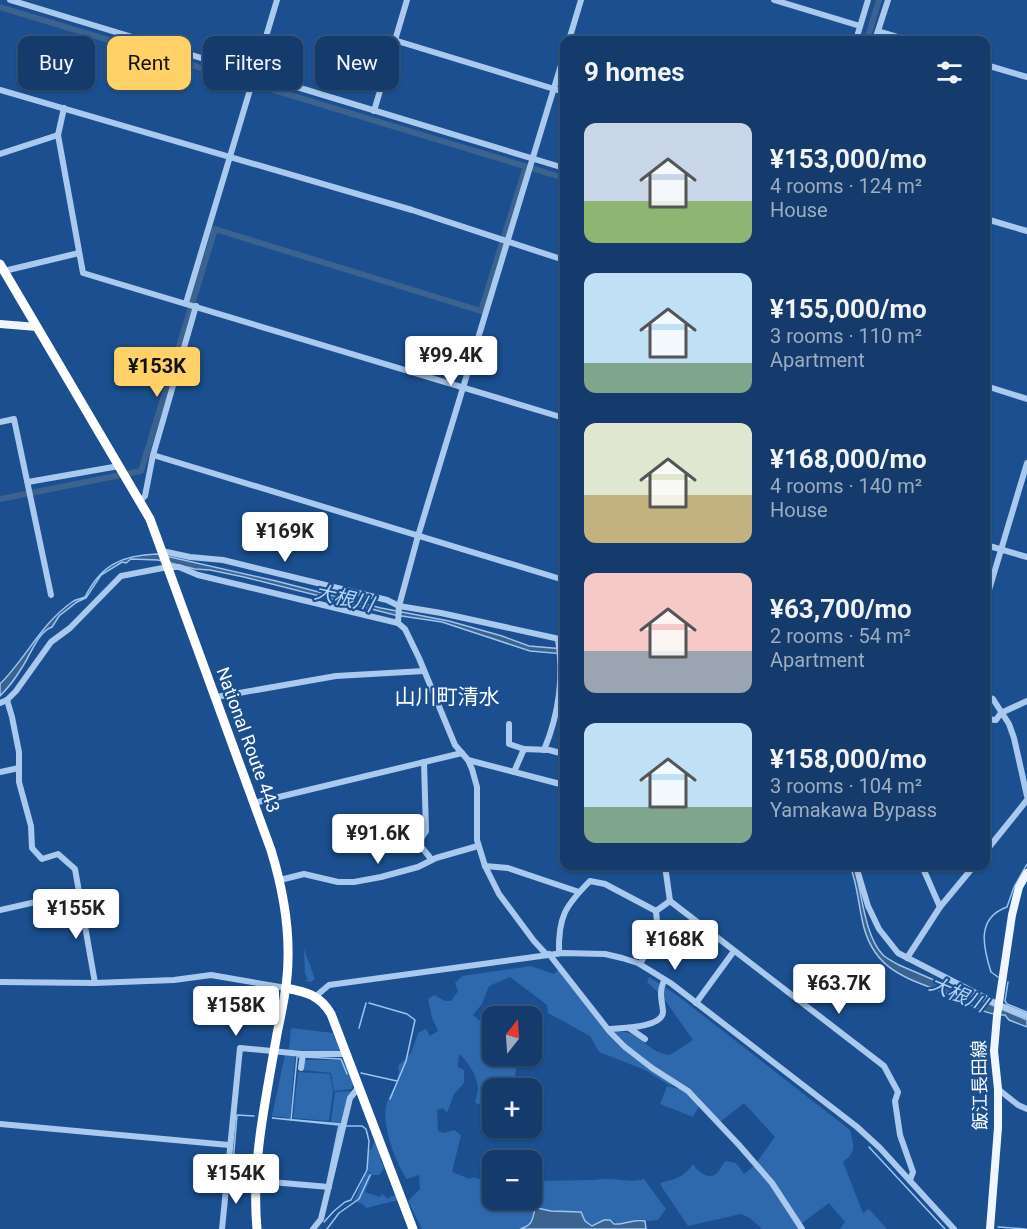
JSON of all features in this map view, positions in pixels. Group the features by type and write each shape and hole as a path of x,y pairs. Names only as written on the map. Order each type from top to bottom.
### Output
{"highway":[{"name":"National Route 443","path":"2,268 150,519 280,880 288,939 286,988 263,1119 257,1179 257,1229"},
{"path":"286,988 316,996 331,1014 413,1229"}],"main road":[{"path":"0,324 37,327"},
{"name":"飯江長田線","path":"990,1229 998,1128 998,1089 994,1051 998,1009 1012,915 1019,887 1027,873"}],"street":[{"path":"10,0 203,58"},
{"path":"266,36 277,0"},
{"path":"395,36 407,0"},
{"path":"570,36 581,0"},
{"path":"774,0 860,26"},
{"path":"857,36 868,0"},
{"path":"876,36 888,0"},
{"path":"878,31 895,36"},
{"path":"399,42 560,91"},
{"path":"990,65 1027,77"},
{"path":"398,622 399,606 418,536 560,69"},
{"path":"303,89 560,167"},
{"path":"0,90 412,210 560,259"},
{"path":"140,501 145,496 153,454 229,157 250,90"},
{"path":"374,111 380,90"},
{"path":"64,108 58,135 83,273 560,417"},
{"path":"0,154 58,135"},
{"path":"990,220 1027,231"},
{"path":"2,268 79,253"},
{"path":"990,387 1027,399"},
{"path":"0,422 14,419 51,595"},
{"path":"153,454 560,579"},
{"path":"990,585 1027,463"},
{"path":"28,482 119,466"},
{"path":"990,546 1027,557"},
{"path":"162,551 190,557 223,560 387,600 399,606 560,639"},
{"path":"0,703 7,700 51,642 70,628 116,580 132,573 179,567 198,574 398,622 405,629 455,745 468,760 477,788 478,846 499,894 534,942 548,954 608,1029 625,1047 652,1068 688,1090 772,1183 802,1229"},
{"path":"216,697 336,676 424,671"},
{"path":"990,698 1009,724 1027,798 990,846"},
{"path":"544,750 555,726 560,699"},
{"path":"7,700 12,717 19,768 18,782 31,826 32,848 42,859 58,854 75,869 94,983"},
{"path":"990,719 996,720 1001,713 1027,701"},
{"path":"509,724 508,744 560,753"},
{"path":"514,772 524,748"},
{"path":"258,802 462,753"},
{"path":"468,760 560,784"},
{"path":"424,762 426,831 418,843 432,860"},
{"path":"0,772 19,768"},
{"path":"280,880 304,874 338,882 354,882 418,867 432,860 478,846"},
{"path":"485,866 508,867 579,892"},
{"path":"665,870 670,902 884,1065 896,1086 900,1135 913,1172 910,1180"},
{"path":"857,870 868,906 879,929 891,945 907,958 998,1009 1027,1016"},
{"path":"924,870 940,907"},
{"path":"907,958 940,907 971,870"},
{"path":"559,953 561,919 579,892 590,881 596,880 656,911"},
{"path":"0,909 80,892"},
{"path":"656,911 670,902"},
{"path":"640,964 658,933 656,911"},
{"path":"696,1003 734,951"},
{"path":"316,996 329,985 548,954 605,954 640,964 656,973 856,1126 880,1148 954,1229"},
{"path":"0,982 94,983 174,980 211,975 286,988"},
{"path":"608,1029 629,1028 658,1022 663,1012 660,997 663,983"},
{"path":"629,1028 646,1040 647,1025"},
{"path":"222,1229 240,1048 303,1054 347,1054"},
{"path":"301,1068 303,1054"},
{"path":"313,1229 321,1219 350,1098 359,1087"},
{"path":"998,1089 1027,1109"},
{"path":"0,1124 229,1145"},
{"path":"226,1178 329,1187"}],"shaded area":[{"path":"304,949 315,979 311,982 305,981 308,979 305,974"},
{"path":"531,966 554,974 558,970 608,1032 682,1088 669,1085 645,1070 599,1052 590,1036 548,1013 547,1005 510,977 489,986 482,1004 473,1015 482,1022 482,1066 516,1066 515,1076 514,1078 482,1078 482,1103 475,1103 478,1088 476,1079 469,1064 459,1054 458,1067 464,1070 464,1083 454,1094 447,1113 443,1108 437,1110 438,1131 443,1133 454,1130 461,1135 452,1172 470,1179 482,1177 482,1210 533,1210 529,1224 519,1229 422,1229 408,1201 420,1189 419,1175 407,1179 394,1155 388,1134 386,1107 398,1077 398,1066 411,1053 418,1033 426,1029 430,1036 438,1031 432,1018 428,999 434,995 445,1001 451,1001 458,991 455,983 462,976"},
{"path":"649,977 678,996 850,1130 853,1148 851,1155 843,1162 863,1213 869,1209 887,1229 840,1229 845,1222 829,1203 801,1224 757,1162 775,1137 744,1103 720,1122 687,1087 629,1048 613,1031 631,1034 654,1050 670,1055 693,1040 662,996 647,982"},
{"path":"291,1028 333,1033 341,1052 289,1050"},
{"path":"285,1055 295,1056 290,1118 272,1116"},
{"path":"303,1060 344,1060 353,1084 352,1089 334,1091 331,1073 302,1070"},
{"path":"298,1072 330,1074 333,1091 329,1121 293,1118"},
{"path":"667,1086 683,1090 699,1106 693,1117 660,1104"},
{"path":"351,1091 342,1123 331,1122 335,1092"},
{"path":"374,1141 380,1151 379,1155 384,1168 379,1175 372,1175 365,1192 380,1197 382,1194 388,1199 391,1196 397,1196 398,1200 366,1208 363,1204 354,1201 365,1175 367,1172 371,1174 367,1170 369,1150"},
{"path":"725,1161 736,1163 744,1174 754,1166 775,1190 800,1229 762,1229 750,1218 741,1214 688,1226 660,1183 679,1177 693,1164 703,1174 713,1176"},
{"path":"644,1179 666,1209 658,1220 640,1219 618,1224 610,1219 591,1225 585,1221 581,1211 542,1209 542,1181"}],"water":[{"name":"大根川","path":"157,554 381,608 449,621 529,646 560,649 560,654 530,651 442,622 395,615 244,577 158,560 131,559 101,575 86,598 59,616 52,627 38,639 9,687 0,696 0,684 51,620 72,602 85,597 98,577 114,564 133,557"},
{"name":"大根川","path":"851,870 855,870 864,913 872,936 883,955 899,965 1027,1020 1027,1027 1009,1020 1005,1015 984,1011 906,977 883,962 867,937"},
{"path":"272,1118 341,1124 327,1183 339,1125"},
{"path":"535,1210 581,1212 585,1221 592,1226 604,1220 622,1224 637,1220 645,1221 646,1229 520,1229 530,1224"}],"waterway":[{"path":"868,36 879,0"},
{"path":"0,7 560,177"},
{"path":"0,499 141,471 215,229 481,311 526,166"},
{"path":"998,977 991,972 986,953 984,943 986,926 990,918 1007,907 1014,887 1027,864"},
{"path":"1008,982 1005,1001 1027,1012"},
{"path":"359,1028 366,1003"},
{"path":"369,1003 407,1014 415,1020 406,1061 390,1099"},
{"path":"291,1120 297,1057 299,1057"},
{"path":"304,1057 341,1059 347,1074"},
{"path":"361,1073 397,1081"},
{"path":"232,1175 237,1115 254,1116"},
{"path":"324,1222 345,1202 351,1200 367,1170 369,1141 366,1129 362,1126 346,1126"},
{"path":"869,1147 945,1229"},
{"path":"327,1229 339,1213 359,1199 370,1175"},
{"path":"998,1227 1026,1229"}],"district":[{"name":"山川町清水","path":"447,697"}]}
